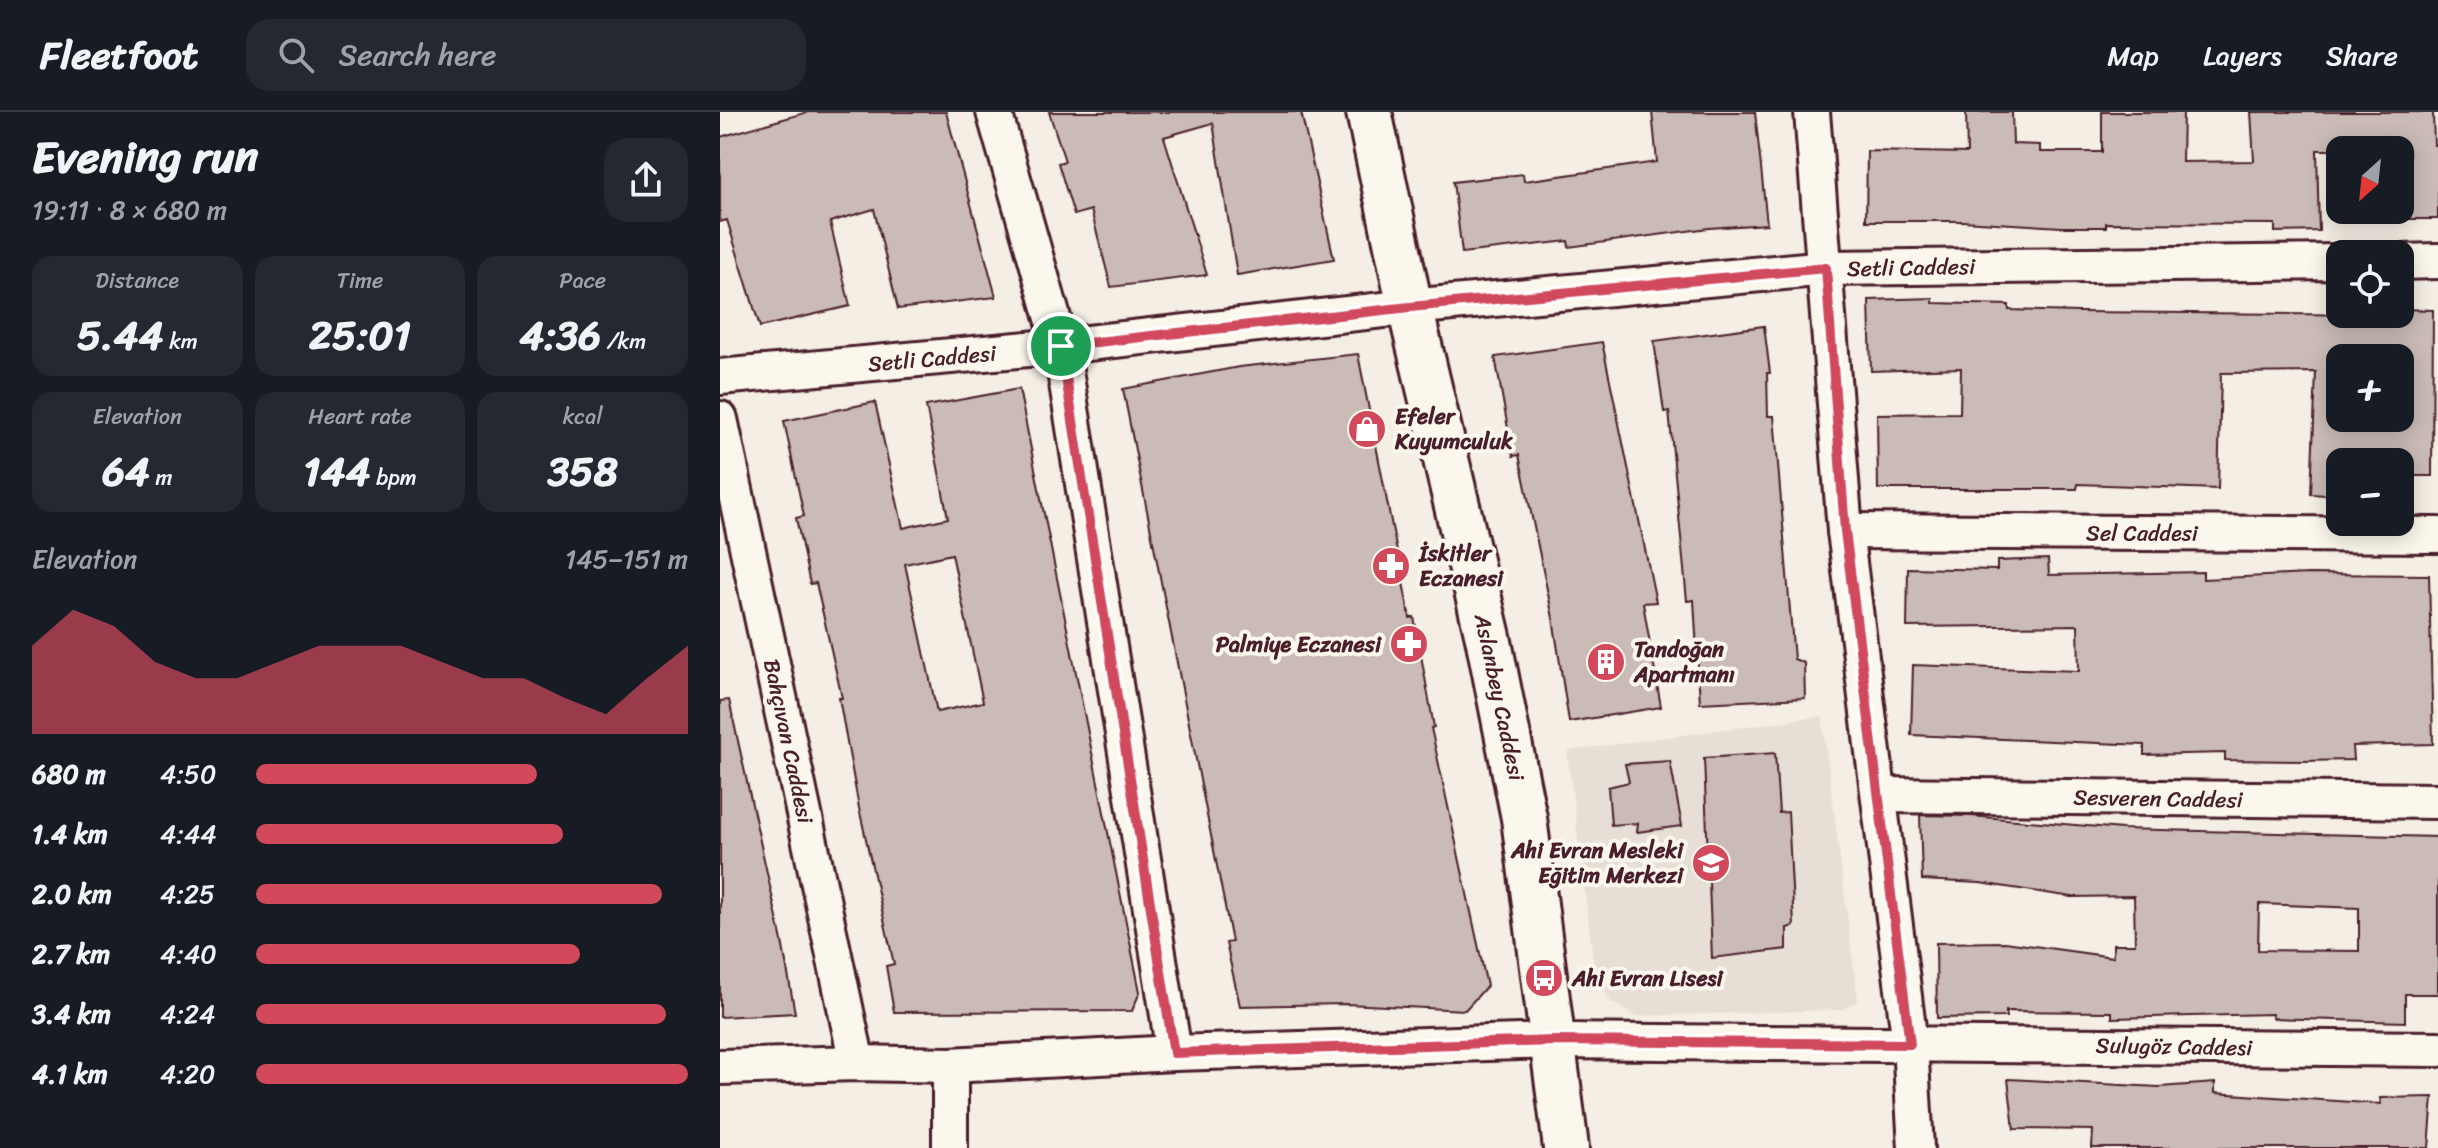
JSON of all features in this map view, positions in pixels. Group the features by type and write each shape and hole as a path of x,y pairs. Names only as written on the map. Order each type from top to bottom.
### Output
{"street":[{"path":"994,112 1061,346 1174,1053"},
{"name":"Aslanbey Caddesi","path":"1369,112 1410,307 1488,637 1521,803 1566,1148"},
{"path":"1812,112 1845,531 1910,1044 1916,1148"},
{"path":"2414,262 2438,261"},
{"name":"Setli Caddesi","path":"720,377 1061,346 1410,307 1826,268 2326,262"},
{"name":"Bahçıvan Caddesi","path":"720,419 857,1063"},
{"name":"Sel Caddesi","path":"1845,531 2438,535"},
{"name":"Sesveren Caddesi","path":"1879,795 2438,801"},
{"name":"Sulugöz Caddesi","path":"720,1067 857,1063 950,1065 1174,1053 1554,1041 2438,1049"},
{"path":"950,1065 950,1148"}],"shaded area":[{"name":"Ahi Evran Mesleki Eğitim Merkezi","path":"1822,716 1858,1001 1840,1010 1636,1016 1611,1002 1595,974 1567,751"}],"building":[{"path":"808,112 946,112 996,297 898,309 874,209 830,222 850,306 760,327 727,220 720,222 720,137"},
{"path":"1049,112 1301,112 1334,259 1237,275 1213,123 1164,137 1207,275 1111,287 1091,210 1074,215 1058,163 1065,161"},
{"path":"1652,112 1755,112 1767,224 1709,228 1569,247 1568,241 1462,253 1453,182 1523,174 1524,181 1657,162"},
{"path":"1966,112 2012,112 2013,144 2040,145 2040,152 2102,152 2102,112 2183,112 2182,162 2254,161 2251,112 2433,112 2434,145 2438,145 2438,219 2414,219 2414,136 2326,136 2326,150 2317,150 2319,231 2275,232 2275,224 2106,223 2106,227 2062,227 1962,221 1866,221 1867,151 1967,153"},
{"path":"1933,298 1933,303 2009,305 2009,310 2326,314 2326,328 2414,328 2414,309 2433,310 2432,476 2414,476 2414,448 2326,448 2326,495 2311,494 2316,372 2221,373 2218,489 2078,484 2077,489 1878,489 1877,414 1960,413 1961,368 1871,371 1869,300"},
{"path":"1764,326 1770,373 1767,373 1768,416 1774,416 1794,659 1804,663 1805,698 1700,703 1694,600 1687,601 1669,411 1664,412 1654,341"},
{"path":"1602,342 1656,602 1643,603 1661,707 1569,722 1553,618 1519,455 1513,456 1495,357"},
{"path":"1358,354 1410,618 1414,617 1434,727 1431,728 1487,986 1465,1010 1346,1004 1240,1006 1226,943 1232,942 1123,389 1239,367"},
{"path":"1019,389 1140,992 1132,1011 894,1012 886,966 894,964 859,808 839,698 842,698 816,583 810,584 796,518 804,516 784,421 875,402 903,528 948,518 926,406","holes":["952,554 983,702 937,712 905,564"]},
{"path":"2048,559 2049,575 2203,572 2203,579 2308,574 2429,575 2433,744 2352,746 2353,760 2225,760 2225,753 2144,755 2144,745 1911,735 1913,665 2079,671 2078,625 1907,627 1908,568 1997,570 1997,561"},
{"path":"729,700 795,1013 720,1017 720,701"},
{"path":"1775,753 1779,813 1788,812 1794,926 1787,928 1787,949 1712,958 1704,758"},
{"path":"1670,761 1682,826 1637,832 1638,823 1611,825 1608,787 1629,782 1625,764"},
{"path":"1920,815 1971,816 2122,829 2438,837 2438,994 2405,994 2405,1022 2272,1018 2272,1014 2112,1018 2112,1012 2006,1011 2006,1017 1937,1018 1936,943 2005,942 2113,957 2113,944 2135,944 2134,896 2072,897 1980,883 1922,880","holes":["2259,904 2359,908 2359,951 2258,950"]},
{"path":"2008,1079 2159,1087 2215,1083 2215,1093 2381,1104 2380,1098 2433,1097 2429,1148 2092,1148 2093,1130 2014,1129"}],"place":[{"name":"Efeler Kuyumculuk","path":"1367,429"},
{"name":"İskitler Eczanesi","path":"1391,566"},
{"name":"Palmiye Eczanesi","path":"1409,644"},
{"name":"Tandoğan Apartmanı","path":"1606,662"},
{"name":"Ahi Evran Mesleki Eğitim Merkezi","path":"1711,863"},
{"name":"Ahi Evran Lisesi","path":"1544,978"}],"route":[{"path":"1826,268 1845,531 1910,1044 1554,1041 1174,1053 1061,346 1410,307 1826,268"}]}
